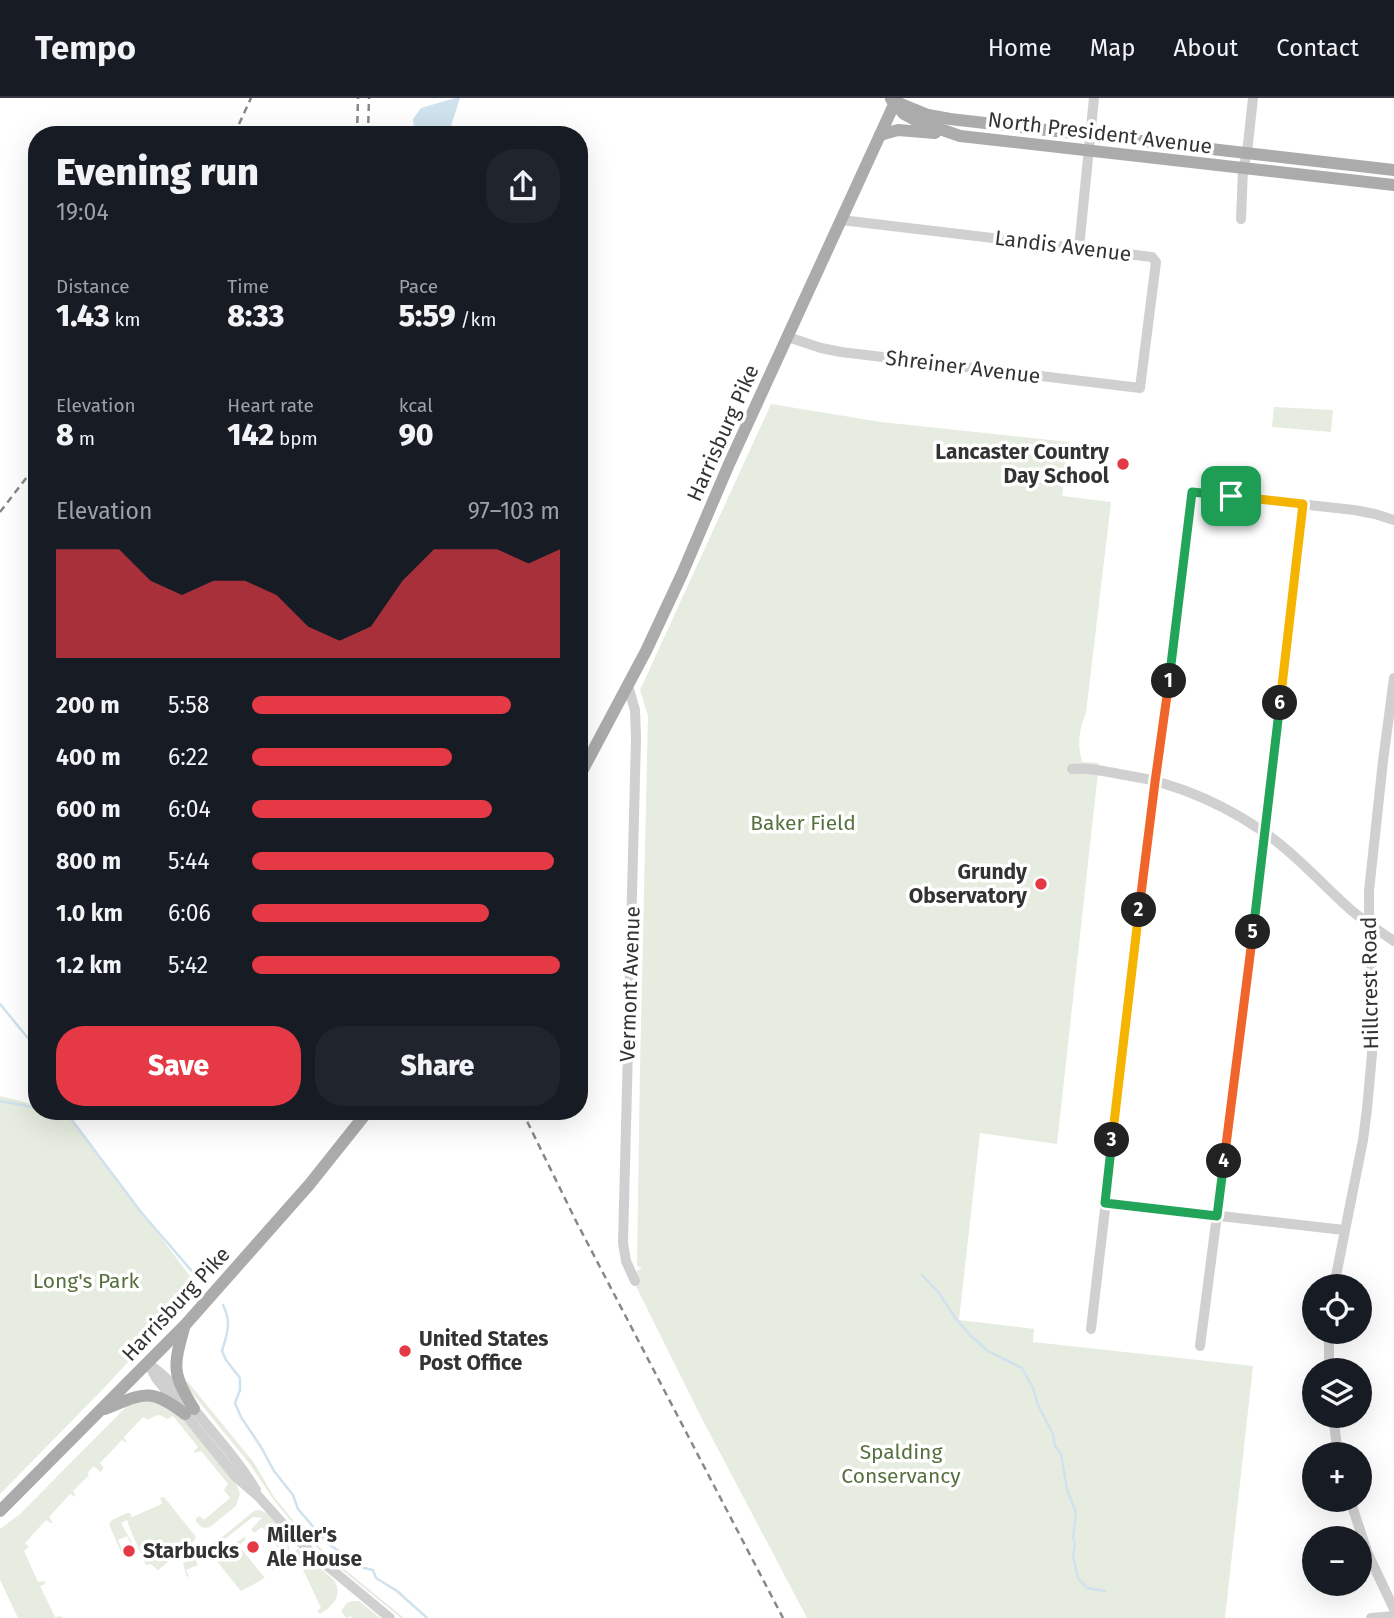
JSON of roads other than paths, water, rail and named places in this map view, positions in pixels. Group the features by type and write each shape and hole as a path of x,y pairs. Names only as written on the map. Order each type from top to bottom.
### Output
{"main road":[{"name":"North President Avenue","path":"894,99 939,118 1394,170"},
{"name":"North President Avenue","path":"894,99 904,114 960,136 1394,186"},
{"name":"Harrisburg Pike","path":"588,760 628,686 675,588 894,99"},
{"path":"880,135 898,130 960,136"},
{"name":"Harrisburg Pike","path":"0,1511 186,1324 309,1185 361,1120"},
{"path":"186,1324 175,1365 176,1376 190,1412"},
{"path":"98,1412 146,1394 159,1397 190,1412"}],"street":[{"path":"1079,248 1094,98"},
{"path":"1241,219 1243,169 1253,98"},
{"name":"Landis Avenue","path":"841,220 1152,257 1156,262 1140,388"},
{"name":"Shreiner Avenue","path":"788,337 841,352 1140,388"},
{"path":"1090,1329 1192,492 1354,510 1394,520"},
{"path":"1200,1346 1252,945 1303,504"},
{"name":"Hillcrest Road","path":"1336,1274 1363,1140 1371,1068 1373,999 1369,891 1394,678"},
{"name":"Vermont Avenue","path":"628,686 634,705 636,738 623,1243 626,1261 635,1281"},
{"path":"1072,769 1083,768 1139,777 1203,798 1241,818 1298,859 1352,911 1394,941"},
{"path":"1105,1203 1345,1230"},
{"path":"148,1363 161,1373 236,1477 259,1496 299,1541 390,1618"},
{"path":"1354,1512 1368,1554 1394,1609"},
{"path":"1371,1618 1394,1616"}],"water":[{"path":"460,98 451,126 414,126 413,119 421,108"}],"waterway":[{"path":"0,1004 28,1038"},
{"path":"0,1101 28,1106"},
{"path":"72,1120 141,1212 202,1283"},
{"path":"922,1275 971,1336 988,1351 1022,1368 1053,1434 1055,1446 1061,1454 1067,1489 1076,1513 1073,1555 1078,1578 1087,1588 1105,1591"},
{"path":"223,1305 228,1323 222,1351 240,1378 240,1390 235,1403 274,1471 293,1495 298,1509 327,1543 364,1568 373,1570 376,1578 397,1591 427,1618"}],"railway":[{"path":"238,126 251,98"},
{"path":"357,126 358,98"},
{"path":"368,126 369,98"},
{"path":"0,512 28,476"},
{"path":"526,1120 577,1223 783,1618"}],"place":[{"name":"Lancaster Country Day School","path":"1123,464"},
{"name":"Grundy Observatory","path":"1041,884"},
{"name":"United States Post Office","path":"405,1351"},
{"name":"Miller's Ale House","path":"253,1547"},
{"name":"Starbucks","path":"129,1551"}],"park label":[{"name":"Baker Field","path":"803,823"},
{"name":"Long's Park","path":"86,1281"},
{"name":"Spalding Conservancy","path":"901,1464"}]}
